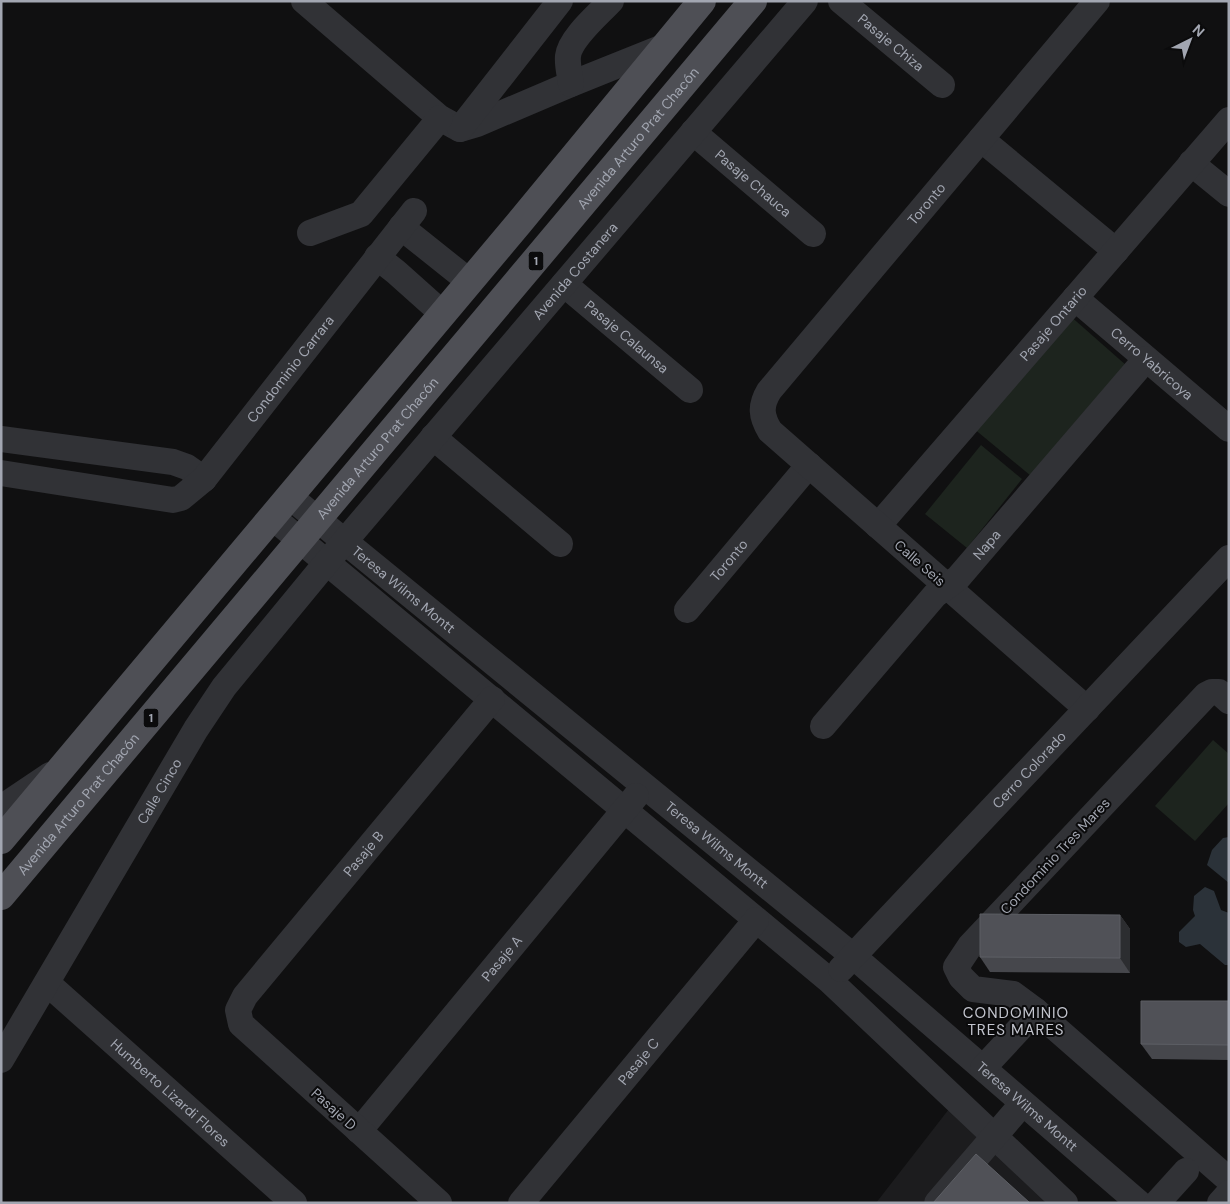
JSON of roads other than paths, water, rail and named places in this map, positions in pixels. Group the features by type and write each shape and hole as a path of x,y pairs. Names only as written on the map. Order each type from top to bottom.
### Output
{"main road":[{"path":"1,840 470,282 702,1"},
{"name":"Avenida Arturo Prat Chacón","path":"1,896 753,1"}],"street":[{"path":"304,1 450,123 477,124 664,47"},
{"path":"310,233 361,214 450,123 560,1"},
{"path":"571,84 568,57 570,47 611,1"},
{"name":"Avenida Costanera","path":"345,541 805,1"},
{"name":"Pasaje Chiza","path":"841,1 942,85"},
{"name":"Toronto","path":"761,411 763,401 769,391 1097,1"},
{"name":"Pasaje Ontario","path":"878,526 1229,120"},
{"name":"Pasaje Chauca","path":"694,132 814,234"},
{"path":"981,140 1116,250"},
{"path":"1191,164 1229,194"},
{"name":"Condominio Carrara","path":"1,472 173,500 181,498 204,479 407,219 470,282"},
{"path":"377,257 442,314"},
{"name":"Pasaje Calaunsa","path":"564,284 690,390"},
{"name":"Cerro Yabricoya","path":"1075,298 1229,430"},
{"name":"Napa","path":"822,726 935,595 958,578 1146,359"},
{"name":"Calle Seis","path":"761,411 770,431 1086,709"},
{"path":"433,437 560,544"},
{"path":"1,439 173,462 187,467 204,479"},
{"name":"Toronto","path":"687,610 808,465"},
{"name":"Teresa Wilms Montt","path":"289,496 853,956 1139,1203"},
{"name":"Teresa Wilms Montt","path":"272,517 830,981 1065,1203"},
{"name":"Calle Cinco","path":"1,1060 210,707 239,668 345,541"},
{"name":"Cerro Colorado","path":"830,981 1229,558"},
{"name":"Condominio Tres Mares","path":"1229,702 1219,692 1212,692 1206,695 970,946 956,967 961,978 973,989 1013,994 1036,1011 1229,1180"},
{"name":"Pasaje B","path":"238,1010 245,996 492,699"},
{"path":"1,808 64,766"},
{"name":"Pasaje A","path":"359,1131 645,786"},
{"name":"Pasaje C","path":"521,1203 756,920"},
{"name":"Humberto Lizardi Flores","path":"47,983 294,1203"},
{"name":"Pasaje D","path":"238,1010 241,1024 439,1203"},
{"path":"983,1068 1036,1011"},
{"path":"937,1203 1024,1103"},
{"path":"1157,1203 1186,1171"},
{"path":"1220,1203 1229,1194"}],"district":[{"name":"CONDOMINIO TRES MARES","path":"1016,1022"}]}
